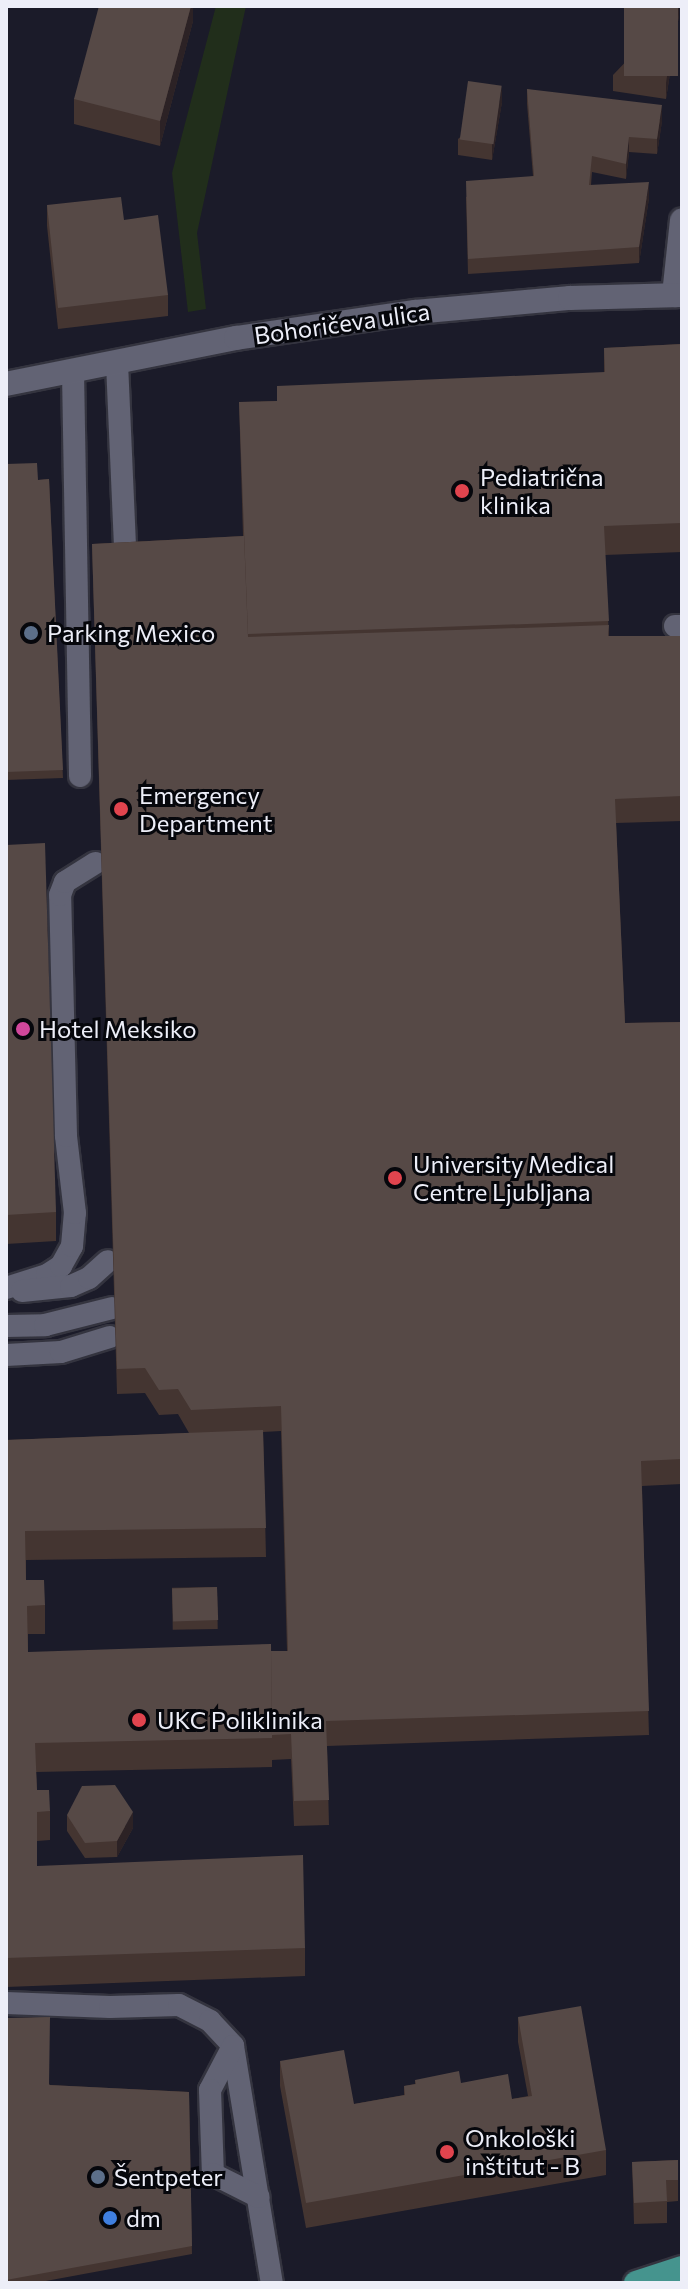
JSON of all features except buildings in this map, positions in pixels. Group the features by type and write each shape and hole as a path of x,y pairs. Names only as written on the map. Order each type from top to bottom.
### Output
{"main road":[{"path":"636,2283 682,2268"}],"street":[{"path":"678,295 682,220"},
{"name":"Bohoričeva ulica","path":"6,384 236,338 415,312 570,298 678,295"}],"lane":[{"path":"117,363 126,566"},
{"path":"73,372 80,776"},
{"path":"6,1290 47,1275 61,1266 72,1246 75,1213 66,1136 60,895 65,882 96,863"},
{"path":"6,1290 71,1286 89,1278 108,1261"},
{"path":"6,1326 45,1325 112,1308"},
{"path":"6,1355 61,1352 110,1337"},
{"path":"6,2003 110,2007 179,2005 210,2021 233,2046 272,2283"},
{"path":"233,2046 210,2090 213,2174 259,2197"}],"green space":[{"path":"216,6 246,6 197,233 206,309 188,312 172,173"}],"place":[{"name":"Pediatrična klinika","path":"462,491"},
{"name":"Parking Mexico","path":"31,633"},
{"name":"Emergency Department","path":"121,809"},
{"name":"Hotel Meksiko","path":"23,1029"},
{"name":"University Medical Centre Ljubljana","path":"395,1178"},
{"name":"UKC Poliklinika","path":"139,1720"},
{"name":"Onkološki inštitut - B","path":"447,2152"},
{"name":"Šentpeter","path":"98,2177"},
{"name":"dm","path":"110,2218"}]}
